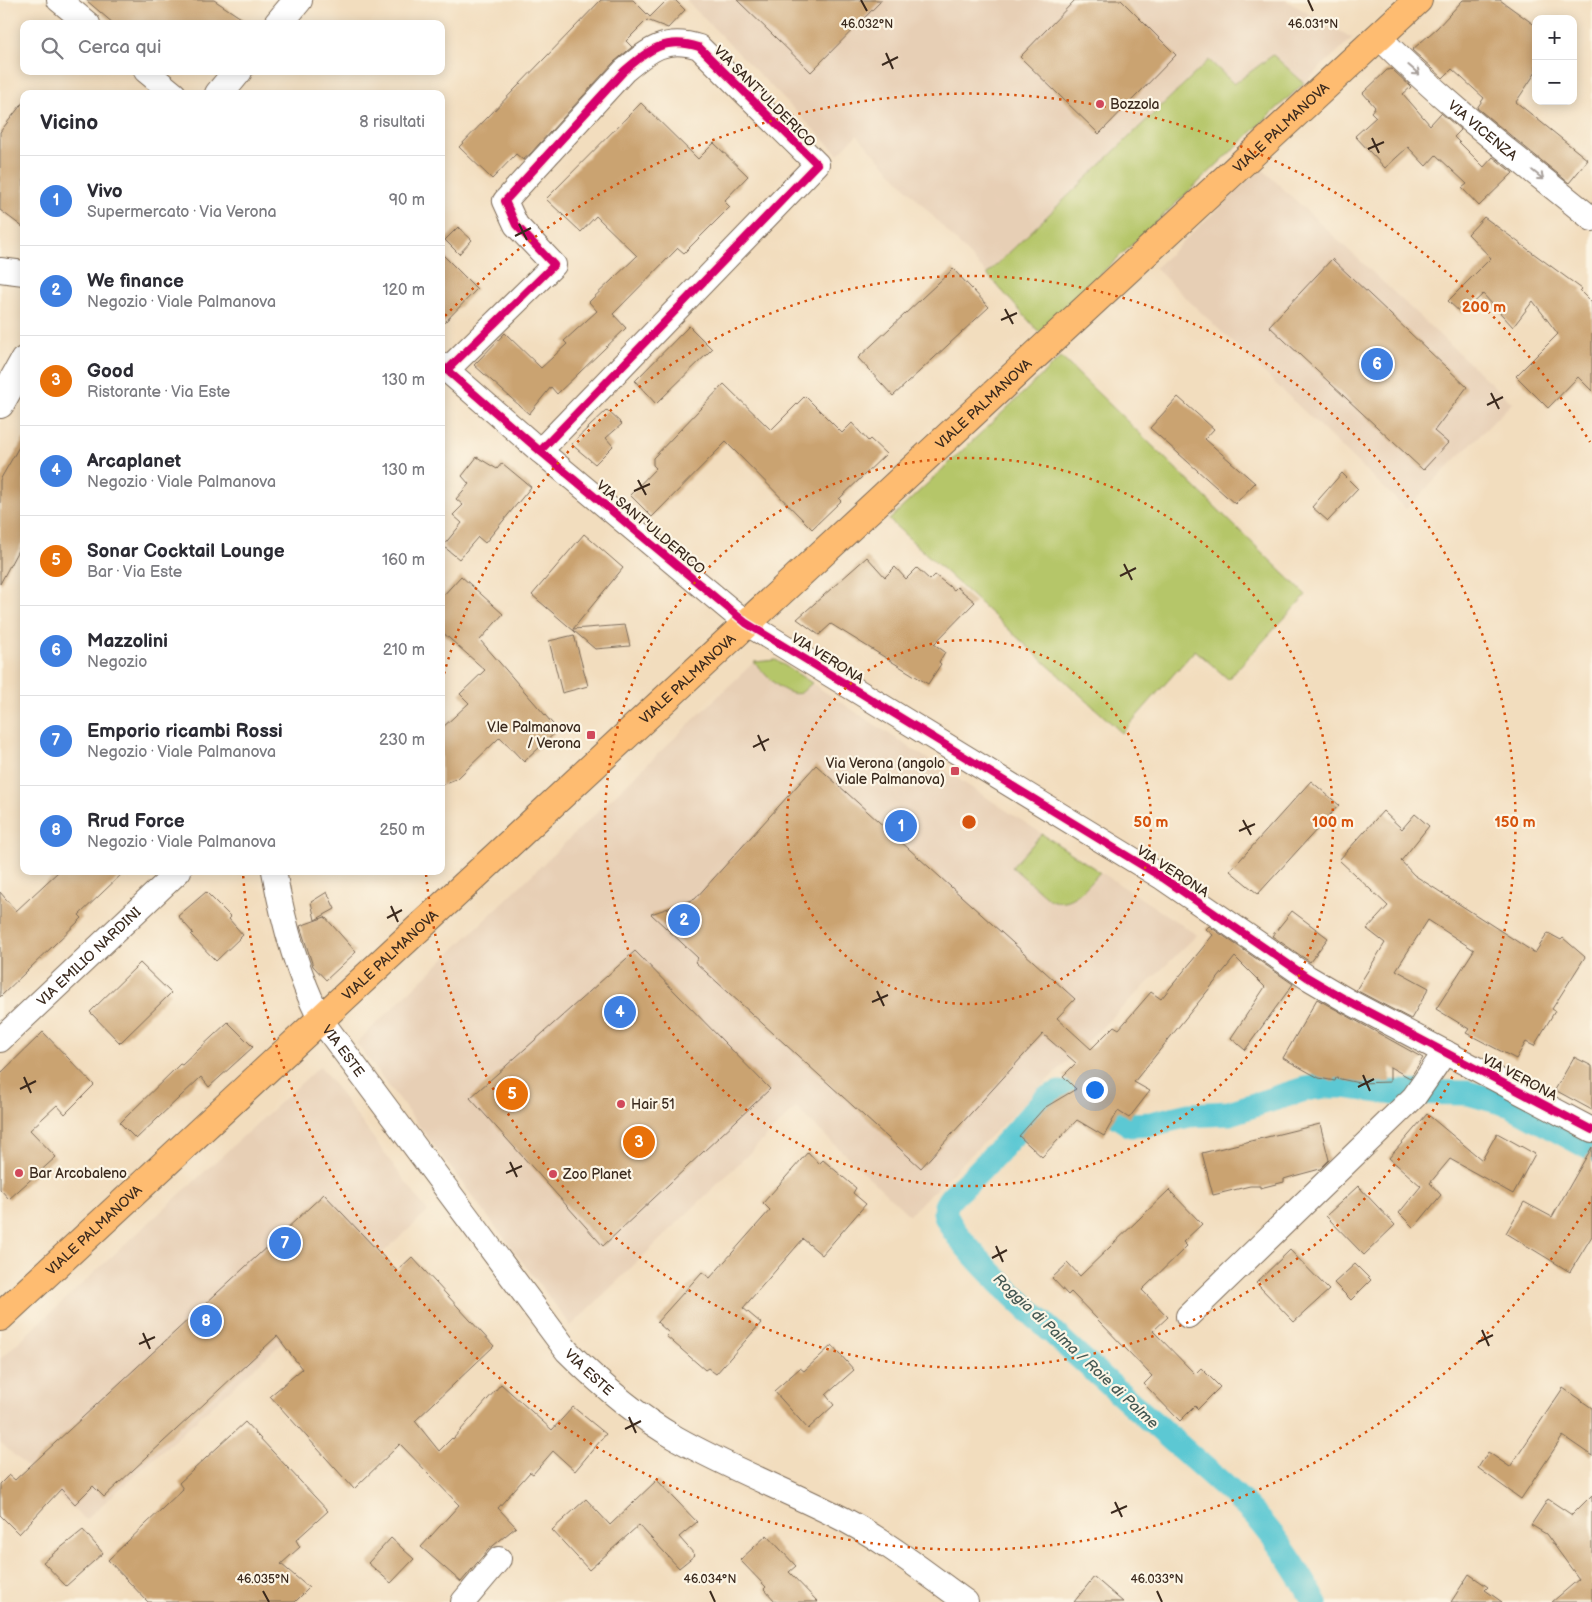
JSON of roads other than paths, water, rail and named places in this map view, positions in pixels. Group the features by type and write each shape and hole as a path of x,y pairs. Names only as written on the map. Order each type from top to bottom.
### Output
{"main road":[{"name":"VIALE PALMANOVA","path":"0,1317 1418,0"}],"street":[{"path":"59,0 83,20"},
{"path":"281,20 298,0"},
{"name":"VIA VICENZA","path":"1378,36 1466,116 1592,219"},
{"name":"VIA SANT'ULDERICO","path":"445,366 554,265 516,225 505,201 624,71 645,54 664,44 684,42 699,47 817,164 540,451"},
{"path":"151,75 169,90"},
{"path":"222,90 235,75"},
{"path":"0,270 20,273"},
{"path":"0,404 20,368"},
{"name":"VIA SANT'ULDERICO","path":"445,368 540,451 746,623"},
{"name":"VIA VERONA","path":"746,623 1163,878 1307,977 1348,1001 1592,1130"},
{"name":"VIA EMILIO NARDINI","path":"0,1040 175,875"},
{"path":"275,875 295,957 309,997 320,1019"},
{"name":"VIA ESTE","path":"320,1019 567,1351 600,1384 635,1412 675,1438 723,1463 835,1514 872,1536 966,1602"},
{"path":"1188,1316 1420,1089 1446,1052"},
{"path":"463,1602 500,1559"}],"waterway":[{"name":"Roggia di Palma / Roie di Palme","path":"1315,1602 1286,1554 1250,1510 1081,1359 986,1268 956,1233 945,1211 947,1203 998,1152 1045,1099 1059,1093 1076,1094 1100,1105 1131,1125 1151,1124 1189,1115 1229,1113 1305,1089 1326,1086 1344,1086 1387,1092 1468,1093 1511,1105 1592,1149"}],"place":[{"name":"Bozzola","path":"1100,104"},
{"name":"Mazzolini","path":"1377,364"},
{"name":"V.le Palmanova / Verona","path":"591,735"},
{"name":"Via Verona (angolo Viale Palmanova)","path":"955,771"},
{"name":"Vivo","path":"901,826"},
{"name":"We finance","path":"684,920"},
{"name":"Arcaplanet","path":"620,1012"},
{"name":"Sonar Cocktail Lounge","path":"512,1094"},
{"name":"Hair 51","path":"621,1104"},
{"name":"Good","path":"639,1142"},
{"name":"Bar Arcobaleno","path":"19,1173"},
{"name":"Zoo Planet","path":"553,1174"},
{"name":"Emporio ricambi Rossi","path":"285,1243"},
{"name":"Rrud Force","path":"206,1321"}]}
